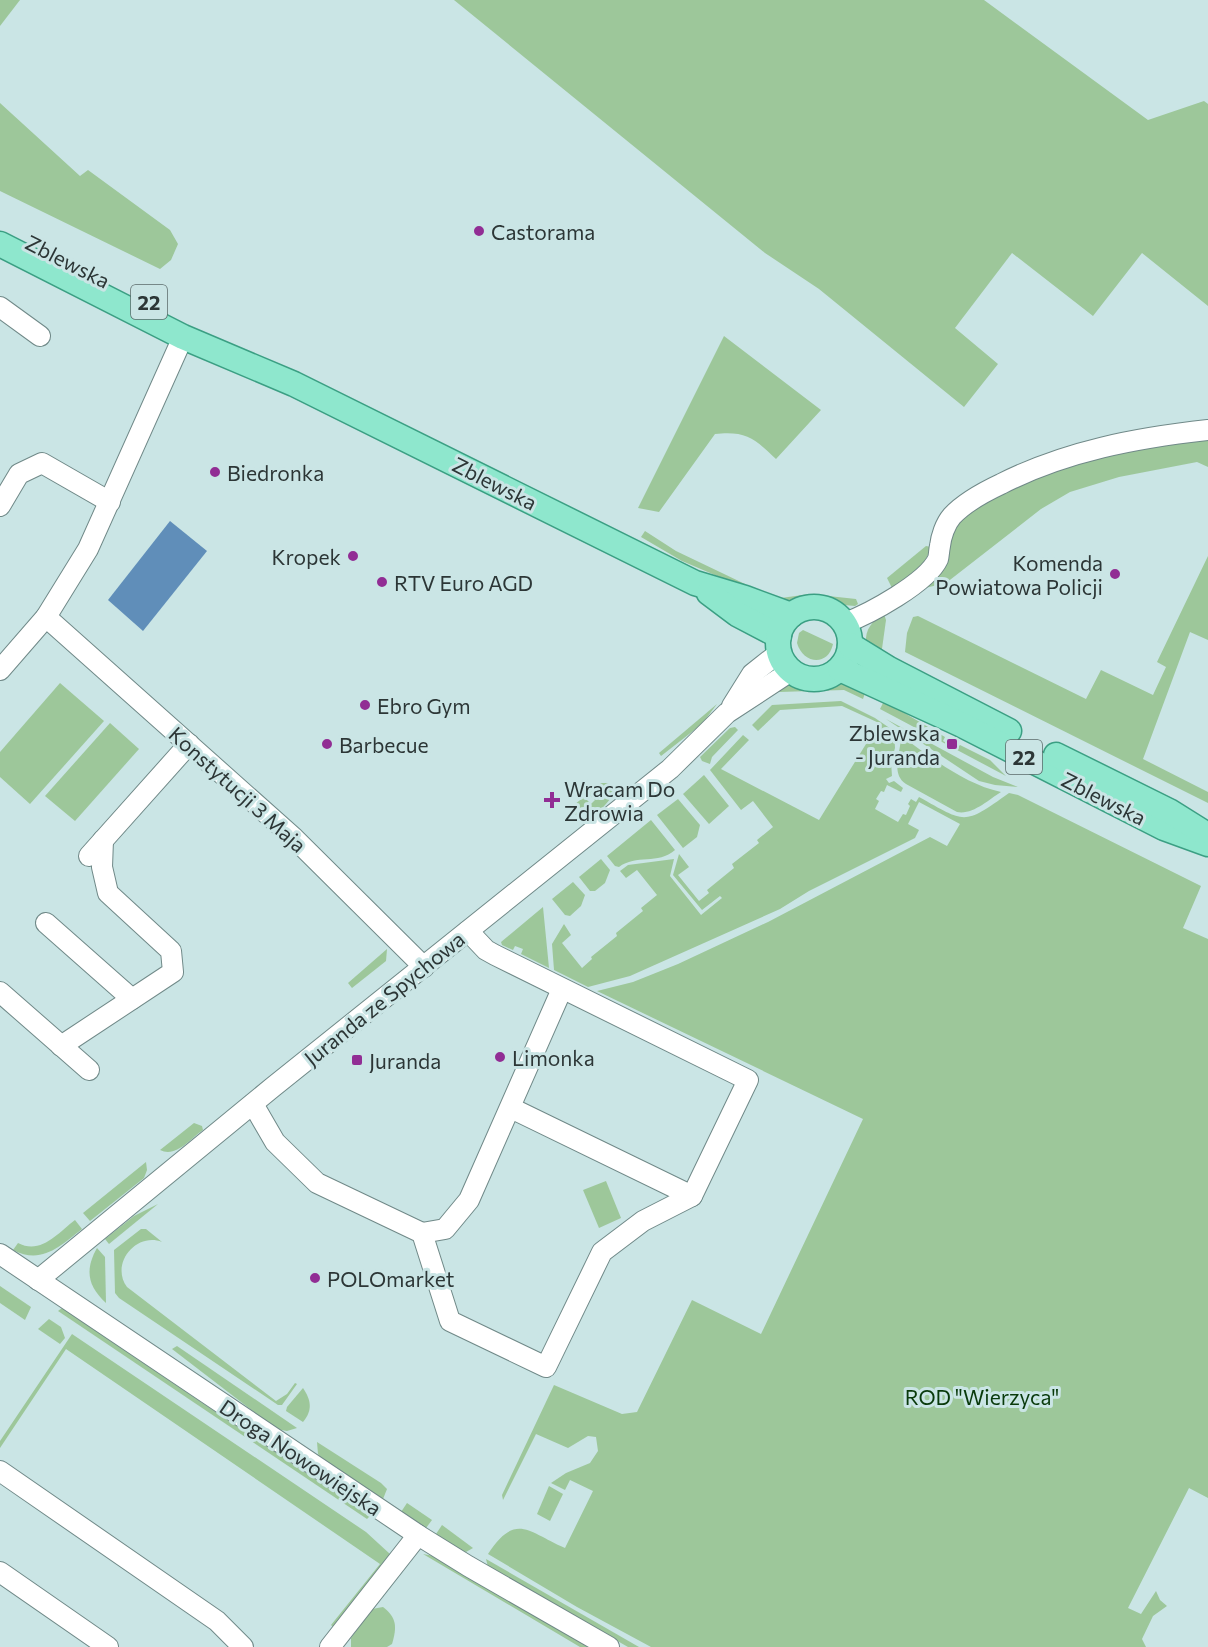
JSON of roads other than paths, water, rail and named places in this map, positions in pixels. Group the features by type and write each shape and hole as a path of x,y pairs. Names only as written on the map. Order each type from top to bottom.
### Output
{"main road":[{"name":"Zblewska","path":"0,226 207,332 294,384"},
{"name":"Zblewska","path":"0,244 183,337 294,384 695,583 746,598 791,615"},
{"name":"Zblewska","path":"695,583 737,614 783,653"},
{"name":"22","path":"791,615 802,609 814,607 831,612 848,634"},
{"path":"783,653 783,625 791,615"},
{"name":"Zblewska","path":"848,634 889,669 1169,811 1208,835"},
{"path":"840,669 848,658 848,634"},
{"name":"22","path":"783,653 803,677 816,679 829,676 840,669"},
{"name":"Zblewska","path":"840,669 960,724 1164,828 1208,844"}],"street":[{"path":"0,307 40,336"},
{"path":"0,670 46,618 88,549 183,337"},
{"path":"848,634 918,583 938,560 940,543 946,525 952,516 982,493 1022,473 1060,458 1112,445 1208,430"},
{"path":"0,506 20,474 42,463 110,502"},
{"name":"Konstytucji 3 Maja","path":"46,618 294,838 424,967"},
{"name":"Juranda ze Spychowa","path":"38,1280 670,769 783,653"},
{"path":"89,856 189,744"},
{"path":"61,1046 172,972 171,951 108,893 102,867 104,840"},
{"path":"46,923 132,999"},
{"path":"422,1233 450,1321 546,1367 602,1252 643,1221 692,1196 748,1080 486,950 468,931"},
{"path":"253,1104 275,1142 317,1183 422,1233 445,1229 469,1200 562,989"},
{"path":"0,992 89,1070"},
{"path":"511,1108 692,1196"},
{"name":"Droga Nowowiejska","path":"0,1254 418,1535 609,1647"},
{"path":"0,1471 217,1621 243,1647"},
{"path":"330,1647 418,1535"},
{"path":"0,1572 108,1647"}],"water":[{"path":"170,521 207,551 143,631 108,600"}],"place":[{"name":"Castorama","path":"479,231"},
{"name":"Biedronka","path":"215,472"},
{"name":"Kropek","path":"353,556"},
{"name":"Komenda Powiatowa Policji","path":"1115,574"},
{"name":"RTV Euro AGD","path":"382,582"},
{"name":"Ebro Gym","path":"365,705"},
{"name":"Barbecue","path":"327,744"},
{"name":"Zblewska - Juranda","path":"952,744"},
{"name":"Wracam Do Zdrowia","path":"552,800"},
{"name":"Limonka","path":"500,1057"},
{"name":"Juranda","path":"357,1060"},
{"name":"POLOmarket","path":"315,1278"}],"park label":[{"name":"ROD \"Wierzyca\"","path":"982,1396"}]}
